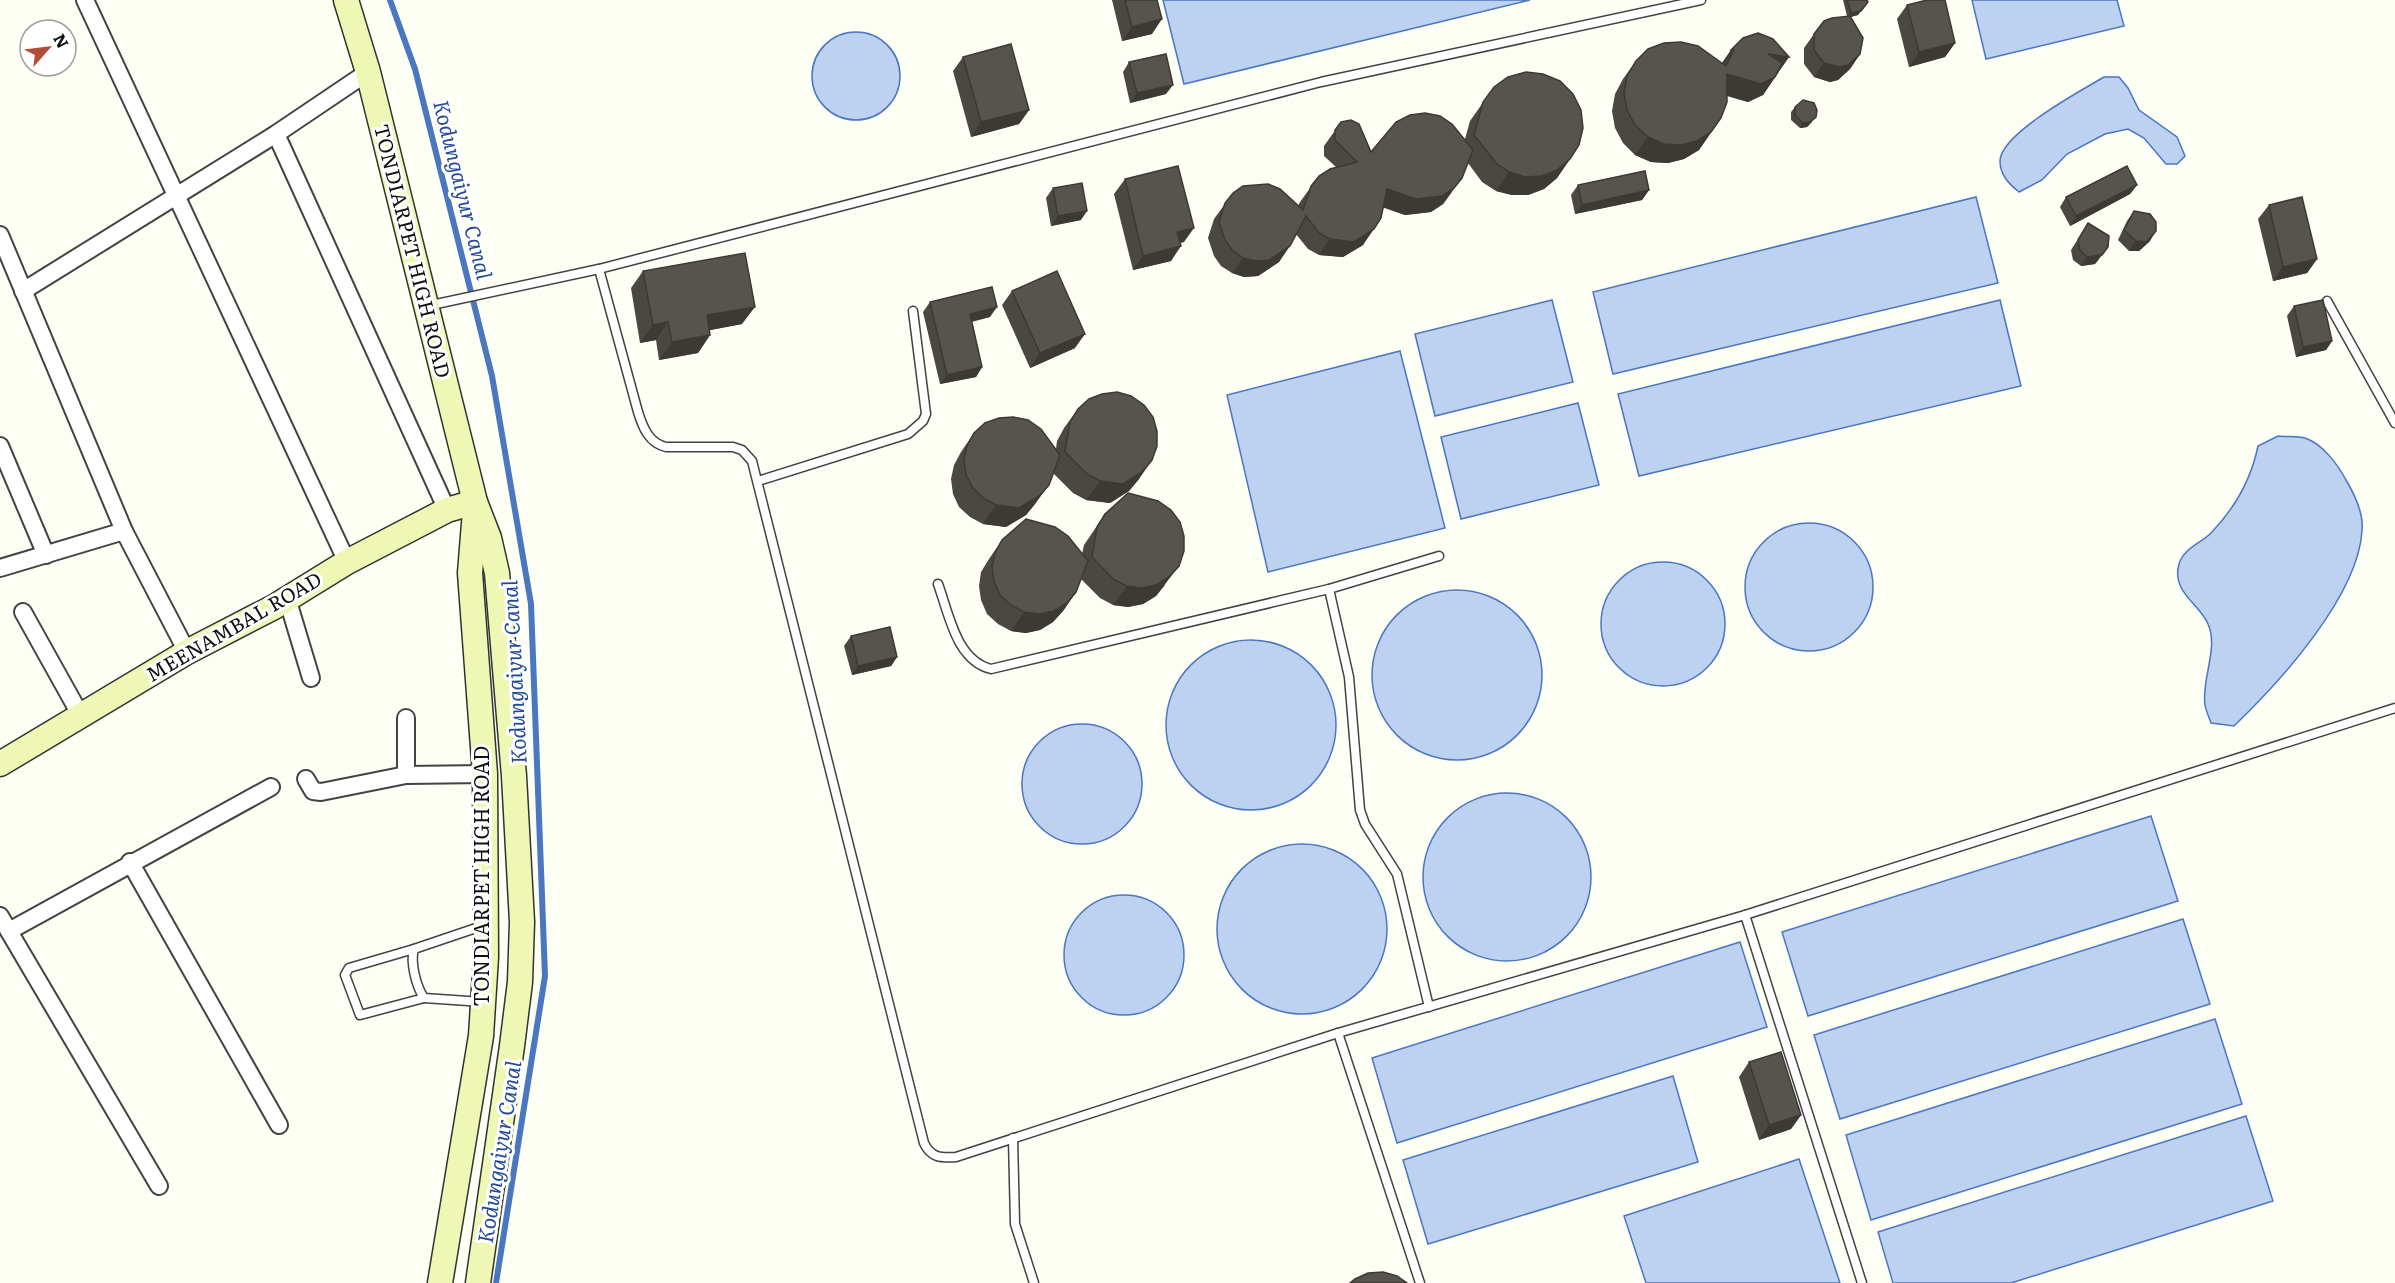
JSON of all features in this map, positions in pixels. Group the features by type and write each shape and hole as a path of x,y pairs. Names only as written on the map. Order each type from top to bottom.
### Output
{"main road":[{"name":"TONDIARPET HIGH ROAD","path":"346,0 368,72 475,502 489,538 497,573 514,776 522,922 520,982 514,1035 478,1283"},
{"name":"TONDIARPET HIGH ROAD","path":"440,1283 481,1036 483,1002 486,924 484,774 470,573 475,502"},
{"name":"MEENAMBAL ROAD","path":"0,764 187,652 287,598 346,562 447,510 475,502"}],"street":[{"path":"85,0 346,562"},
{"path":"23,291 276,134 368,72"},
{"path":"276,134 447,510"},
{"path":"0,235 124,531 187,652"},
{"path":"0,446 46,555"},
{"path":"0,568 124,531"},
{"path":"287,598 311,678"},
{"path":"22,612 81,716"},
{"path":"406,718 406,774"},
{"path":"306,779 312,791 321,792 406,774 484,774"},
{"path":"9,931 130,862 270,787"},
{"path":"130,862 279,1125"},
{"path":"0,916 159,1186"}],"lane":[{"path":"425,307 489,291 599,270 1322,82 1701,0"},
{"path":"599,270 641,420 651,438 657,445 666,447 733,447 742,450 752,461 924,1143 931,1154 941,1158 956,1157 1338,1033 1745,915 2395,708"},
{"path":"2327,301 2395,423"},
{"path":"758,481 908,434 923,421 926,414 913,311"},
{"path":"938,584 967,656 981,666 991,669 1329,589 1439,556"},
{"path":"1329,589 1349,677 1360,810 1365,824 1398,874 1429,1006"},
{"path":"1745,915 1862,1283"},
{"path":"483,1002 424,998 360,1015 345,975 349,968 486,924"},
{"path":"414,949 411,957 420,992 424,998"},
{"path":"1338,1033 1420,1283"},
{"path":"1013,1138 1016,1224 1034,1283"}],"water":[{"path":"1163,0 1530,0 1184,84"},
{"path":"1972,0 2117,0 2124,26 1986,59"},
{"path":"856,32 873,36 887,45 896,59 900,76 896,93 887,107 873,116 856,120 839,116 825,107 816,93 812,76 816,59 825,45 839,36"},
{"path":"2104,77 2119,77 2128,88 2139,110 2177,137 2185,156 2177,164 2166,164 2144,138 2128,129 2105,134 2067,154 2042,180 2019,192 2003,175 2000,161 2004,150 2013,138 2027,126 2061,102"},
{"path":"1976,197 1998,283 1613,374 1593,292"},
{"path":"1552,300 1573,382 1435,416 1415,334"},
{"path":"2000,300 2021,386 1639,476 1618,394"},
{"path":"1400,351 1445,528 1268,572 1227,395"},
{"path":"1578,403 1599,485 1461,519 1441,437"},
{"path":"2278,436 2302,437 2312,441 2324,450 2339,468 2356,498 2362,518 2357,556 2347,583 2332,610 2294,662 2234,726 2211,723 2205,707 2204,695 2211,654 2211,633 2204,617 2182,590 2178,574 2179,564 2185,554 2211,533 2235,503 2251,470 2258,446"},
{"path":"1809,523 1834,527 1855,541 1869,562 1873,587 1869,612 1855,633 1834,647 1809,651 1784,647 1763,633 1749,612 1745,587 1749,562 1763,541 1784,527"},
{"path":"1663,562 1687,567 1707,580 1720,600 1725,624 1720,648 1707,668 1687,681 1663,686 1639,681 1619,668 1606,648 1601,624 1606,600 1619,580 1639,567"},
{"path":"1457,590 1489,597 1504,604 1517,615 1528,628 1535,643 1542,675 1535,707 1528,722 1517,735 1504,746 1489,753 1457,760 1425,753 1410,746 1397,735 1386,722 1379,707 1372,675 1379,643 1386,628 1397,615 1410,604 1425,597"},
{"path":"1251,640 1283,647 1298,654 1311,665 1322,678 1329,693 1336,725 1329,757 1322,772 1311,785 1298,796 1283,803 1251,810 1219,803 1204,796 1191,785 1180,772 1173,757 1166,725 1173,693 1180,678 1191,665 1204,654 1219,647"},
{"path":"1082,724 1105,729 1124,742 1137,761 1142,784 1137,807 1124,826 1105,839 1082,844 1059,839 1040,826 1027,807 1022,784 1027,761 1040,742 1059,729"},
{"path":"1507,793 1523,794 1539,799 1567,817 1585,845 1590,861 1590,893 1585,909 1567,937 1539,955 1523,960 1507,961 1491,960 1475,955 1447,937 1429,909 1424,893 1423,877 1424,861 1429,845 1447,817 1475,799 1491,794"},
{"path":"2151,816 2178,901 1808,1016 1782,932"},
{"path":"1302,844 1335,851 1349,858 1362,869 1373,882 1380,896 1387,929 1380,962 1373,976 1362,989 1349,1000 1335,1007 1302,1014 1269,1007 1255,1000 1242,989 1231,976 1224,962 1217,929 1224,896 1231,882 1242,869 1255,858 1269,851"},
{"path":"1124,895 1147,900 1166,913 1179,932 1184,955 1179,978 1166,997 1147,1010 1124,1015 1101,1010 1082,997 1069,978 1064,955 1069,932 1082,913 1101,900"},
{"path":"2183,919 2210,1004 1840,1119 1814,1035"},
{"path":"1740,942 1767,1027 1397,1143 1372,1058"},
{"path":"2215,1019 2242,1104 1871,1220 1846,1135"},
{"path":"1673,1076 1698,1162 1428,1244 1403,1160"},
{"path":"2246,1116 2273,1201 2011,1283 1893,1283 1878,1232"},
{"path":"1799,1159 1840,1283 1646,1283 1624,1216"}],"building":[{"path":"1125,0 1157,0 1162,19 1132,27"},
{"path":"1847,0 1867,0 1868,2 1861,11 1851,13"},
{"path":"1927,0 1945,0 1955,43 1919,52 1907,5"},
{"path":"1850,16 1863,38 1860,54 1848,65 1840,67 1824,63 1814,50 1814,34 1824,21"},
{"path":"1758,33 1773,39 1789,57 1768,54 1782,63 1775,77 1761,84 1727,74 1727,102 1721,118 1711,132 1697,141 1681,145 1664,144 1648,137 1635,125 1627,110 1624,93 1627,76 1636,61 1648,49 1664,43 1681,42 1698,46 1726,66 1734,50 1731,50 1743,38"},
{"path":"1011,44 1029,110 981,122 963,57"},
{"path":"1166,54 1173,85 1137,93 1129,62"},
{"path":"1526,72 1543,74 1560,81 1573,94 1581,110 1583,128 1579,145 1570,159 1557,170 1542,176 1525,177 1509,172 1496,163 1474,135 1483,102 1494,87 1508,77"},
{"path":"1803,100 1814,103 1817,110 1816,117 1810,122 1803,123 1795,115 1795,107"},
{"path":"1425,113 1440,116 1452,124 1473,150 1462,178 1454,188 1442,196 1416,199 1387,189 1381,218 1374,229 1354,242 1330,239 1319,233 1306,216 1290,246 1269,260 1255,261 1243,258 1232,250 1225,240 1219,222 1225,203 1243,186 1268,184 1280,189 1303,210 1311,186 1319,176 1330,169 1357,162 1335,140 1335,130 1341,122 1351,120 1359,124 1371,152 1396,122 1410,115"},
{"path":"1178,166 1194,228 1177,232 1181,246 1143,256 1125,179"},
{"path":"2127,166 2137,185 2076,216 2066,197"},
{"path":"1645,171 1649,190 1582,205 1578,185"},
{"path":"1082,183 1087,211 1058,216 1053,188"},
{"path":"2302,197 2317,259 2283,267 2269,205"},
{"path":"2134,211 2150,214 2156,222 2156,231 2146,242 2136,241 2124,230"},
{"path":"2088,223 2109,236 2108,247 2102,255 2087,257 2080,250 2078,240"},
{"path":"745,253 755,307 707,315 710,335 672,342 668,322 653,325 643,271"},
{"path":"1057,271 1085,334 1040,353 1012,291"},
{"path":"992,287 997,307 970,314 982,367 947,375 930,302"},
{"path":"2323,300 2332,341 2303,347 2294,306"},
{"path":"1117,392 1131,396 1144,405 1153,417 1157,431 1157,446 1152,460 1142,472 1123,484 1100,481 1087,474 1065,452 1070,422 1078,409 1089,399"},
{"path":"1013,417 1028,420 1041,429 1060,455 1049,485 1039,496 1019,508 996,505 983,498 973,488 966,475 964,460 967,446 974,433 985,423 999,418"},
{"path":"1128,493 1158,501 1171,510 1180,522 1184,536 1184,551 1179,566 1169,577 1156,585 1141,588 1127,586 1113,579 1092,557 1097,527 1105,514"},
{"path":"1026,519 1055,527 1068,536 1088,561 1076,592 1067,603 1054,611 1039,614 1024,612 1011,605 1000,595 994,582 992,567 995,553 1002,540"},
{"path":"890,627 897,657 858,666 851,636"},
{"path":"1781,1052 1801,1115 1769,1125 1749,1062"},
{"path":"1383,1272 1397,1276 1407,1283 1350,1283 1368,1273"}],"waterway":[{"name":"Kodungaiyur Canal","path":"390,0 415,69 492,376 531,604 545,976 496,1283"}]}
